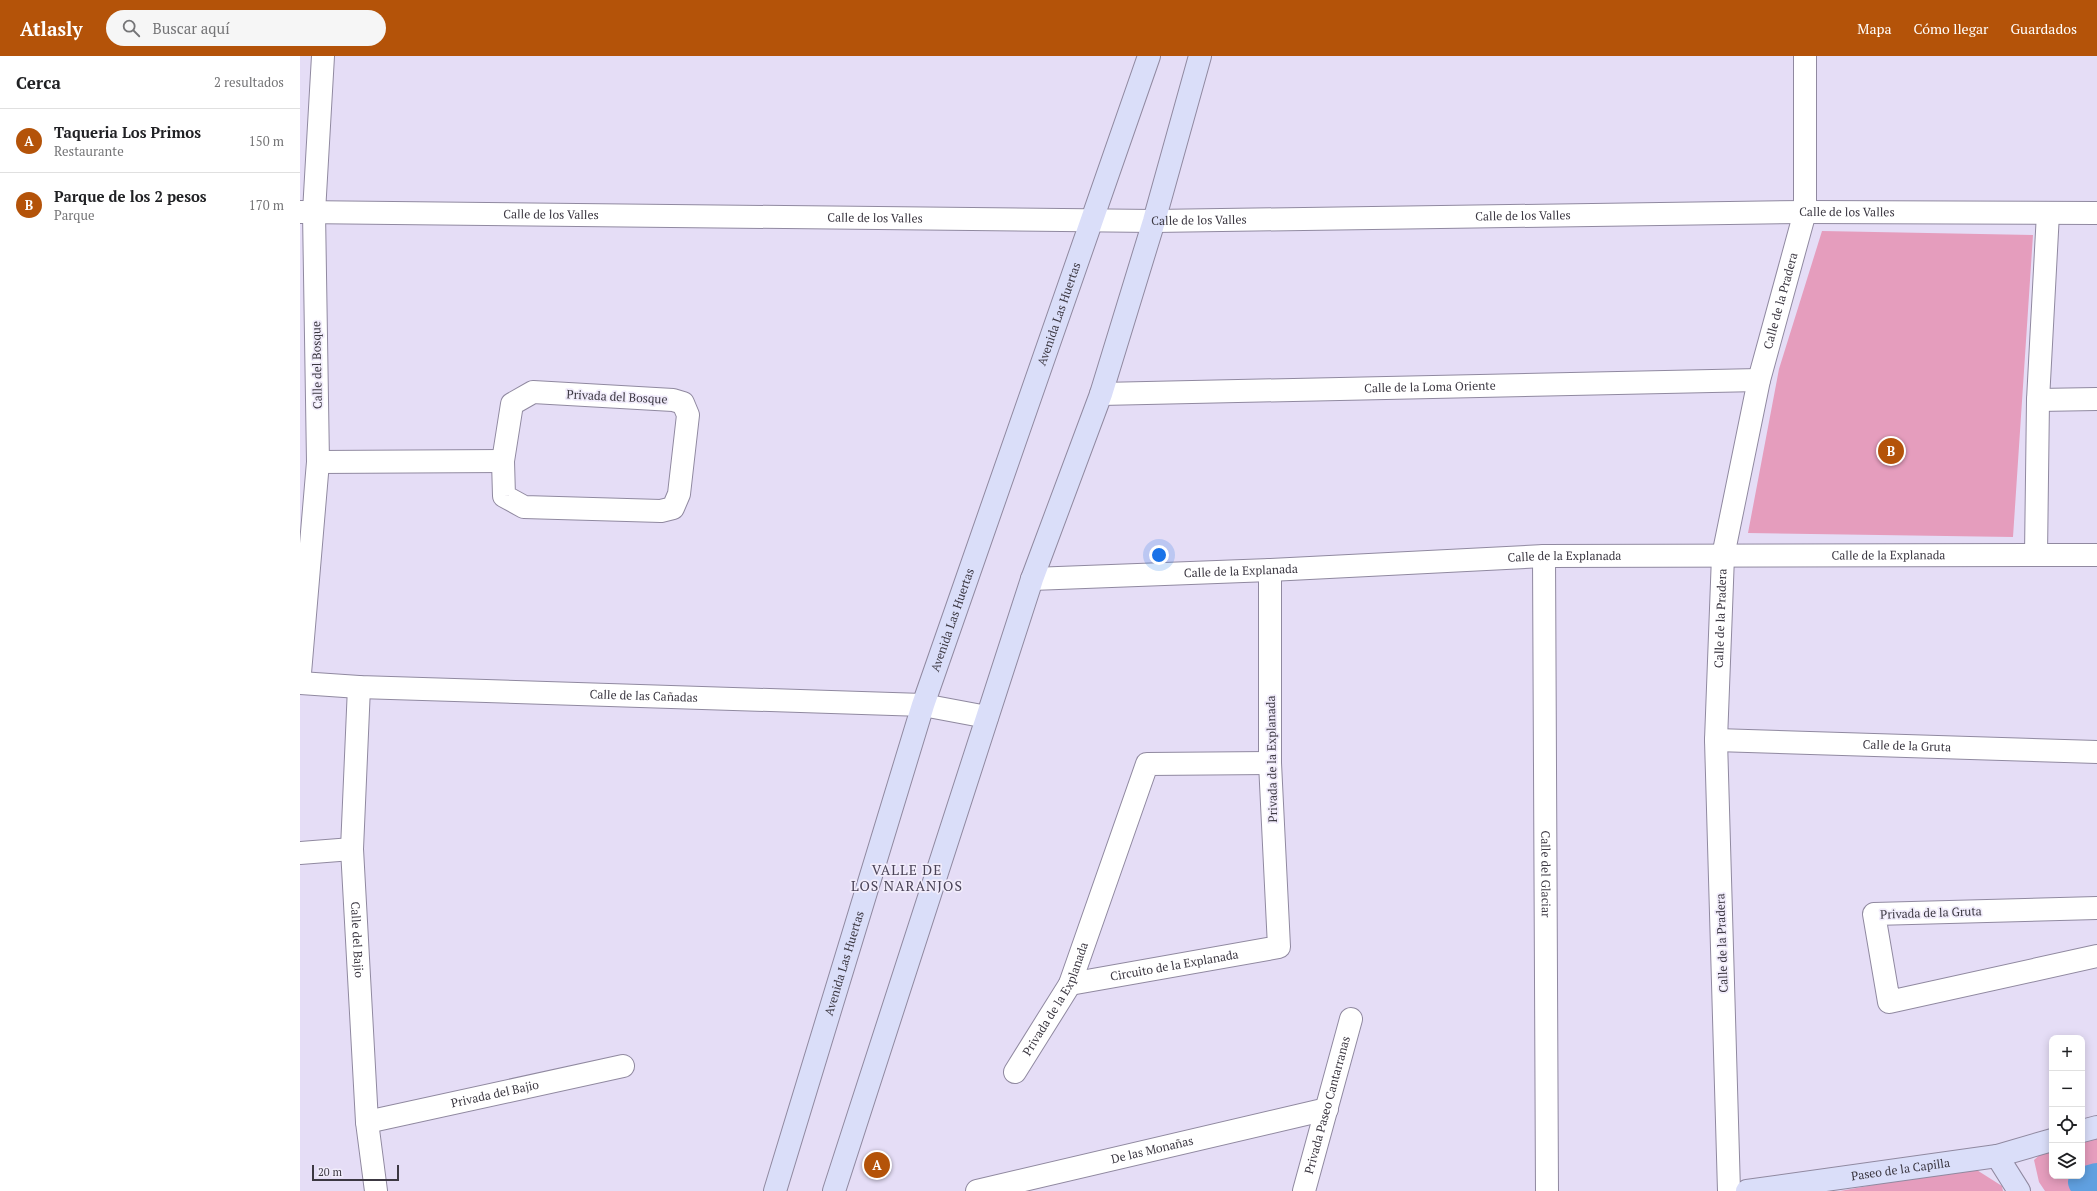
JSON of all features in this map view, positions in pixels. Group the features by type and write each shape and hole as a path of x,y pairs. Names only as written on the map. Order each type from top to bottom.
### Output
{"street":[{"name":"Calle del Bosque","path":"300,672 318,462 307,212 323,56"},
{"name":"Avenida Las Huertas","path":"775,1191 923,705 1149,56"},
{"path":"834,1191 1032,579 1101,394 1154,221 1200,56"},
{"name":"Calle de la Pradera","path":"1729,1191 1716,740 1723,556 1759,380 1805,212 1805,56"},
{"name":"Calle de los Valles","path":"307,212 1093,219 1154,221 1805,212 2097,213"},
{"path":"2036,555 2038,400 2048,213"},
{"name":"Calle de la Loma Oriente","path":"1101,394 1759,380"},
{"name":"Privada del Bosque","path":"533,392 673,400 683,403 688,415 679,494 673,508 661,511 524,507 504,496 503,461 512,404 533,392"},
{"path":"2038,400 2097,399"},
{"path":"318,462 503,461"},
{"name":"Calle de la Explanada","path":"1032,579 1270,570 1544,556 2097,555"},
{"name":"Calle del Glaciar","path":"1544,556 1548,1191"},
{"name":"Privada de la Explanada","path":"1270,570 1270,763 1279,947"},
{"name":"Calle de las Cañadas","path":"300,683 359,687 923,705 987,717"},
{"name":"Calle del Bajio","path":"359,687 352,849 367,1122 376,1191"},
{"name":"Calle de la Gruta","path":"1716,740 2097,752"},
{"name":"Privada de la Explanada","path":"1015,1072 1070,984 1147,764 1270,763"},
{"path":"300,853 352,849"},
{"name":"Privada de la Gruta","path":"2097,908 1874,914 1889,1002 2097,956"},
{"name":"Circuito de la Explanada","path":"1070,984 1279,947"},
{"name":"Privada Paseo Cantarranas","path":"1304,1191 1350,1019"},
{"name":"Privada del Bajio","path":"367,1122 623,1066"},
{"name":"De las Monañas","path":"977,1191 1327,1109"},
{"path":"2085,1130 2097,1126"},
{"name":"Paseo de la Capilla","path":"1748,1191 1997,1156 2049,1141"},
{"path":"1997,1156 2019,1191"}],"shaded area":[{"path":"1822,231 2033,235 2013,537 1748,533 1779,369"},
{"path":"2097,1130 2097,1191 2045,1191 2039,1182 2034,1160 2049,1147 2049,1179 2085,1179 2085,1134"},
{"path":"1972,1167 2002,1186 2003,1191 1840,1191"}],"waterway":[{"path":"2083,1182 2097,1178"}],"place":[{"name":"Parque de los 2 pesos","path":"1891,451"},
{"name":"Taqueria Los Primos","path":"877,1165"}],"district":[{"name":"VALLE DE LOS NARANJOS","path":"907,878"}]}
